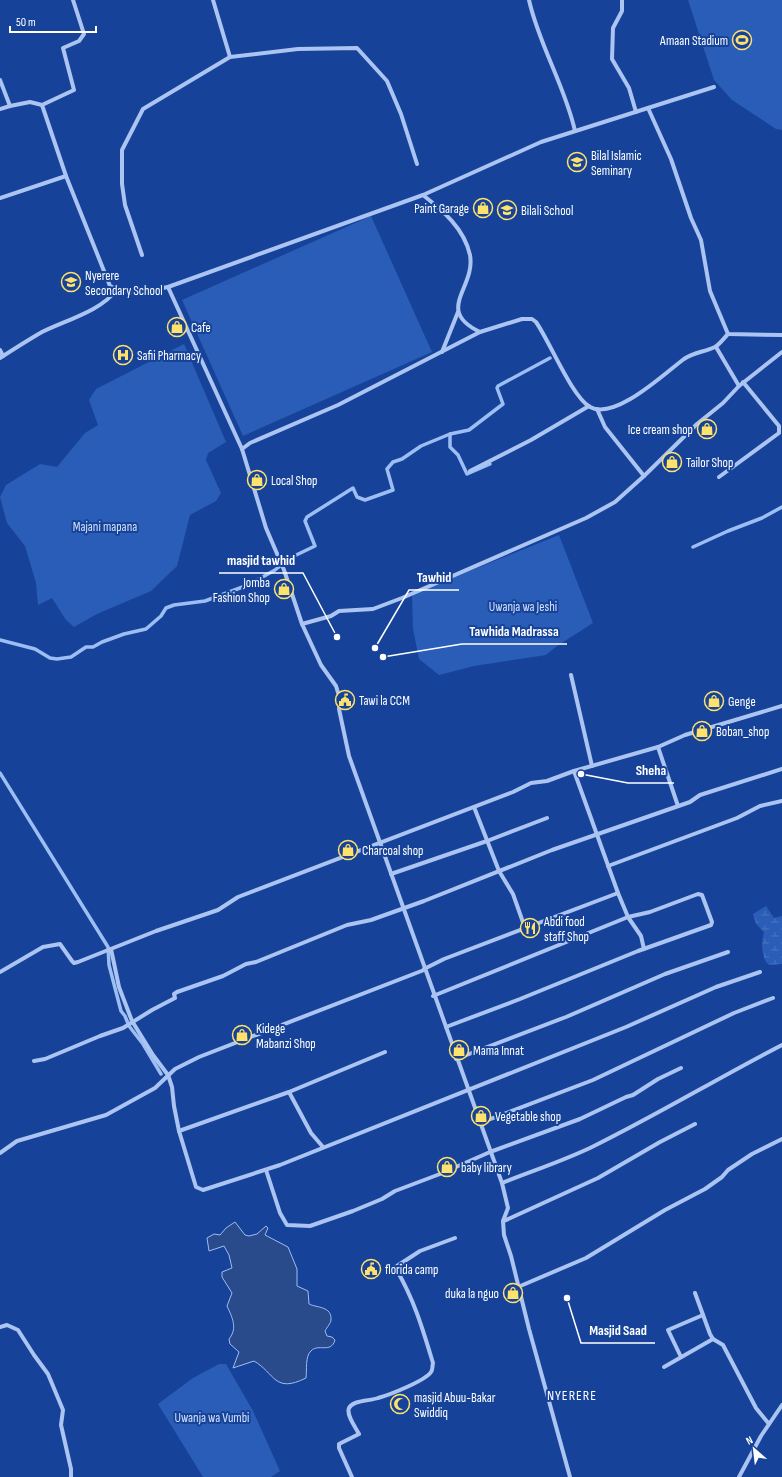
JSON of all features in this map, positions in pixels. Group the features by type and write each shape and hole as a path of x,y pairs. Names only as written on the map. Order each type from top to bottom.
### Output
{"street":[{"path":"0,109 30,102 42,105 74,90 63,48 79,41 84,34 73,0"},
{"path":"214,0 230,57"},
{"path":"529,0 538,28 571,114 575,131"},
{"path":"622,0 622,11 613,28 612,59 629,88 636,112"},
{"path":"142,255 124,205 122,184 122,150 143,109 230,57 298,49 357,48 387,81 401,114 418,164"},
{"path":"0,80 10,106"},
{"path":"42,105 66,176 110,286 116,290 141,293 168,287 423,195 541,142 714,87"},
{"path":"648,108 671,159 691,218 701,240 710,291 728,334"},
{"path":"0,198 66,176"},
{"path":"423,195 453,220 468,251 470,267 458,304 458,312 442,352"},
{"path":"168,287 242,449 266,528 284,570 302,624 321,665 336,686 340,699 339,709 349,756 433,996 446,1027 456,1059 502,1183 508,1208 503,1221 503,1230 512,1256 518,1287 570,1477"},
{"path":"0,350 1,357 42,332 99,307 111,298 116,290"},
{"path":"458,312 462,320 470,328 480,332"},
{"path":"242,449 250,443 331,408 480,332 522,319 532,319 543,332 576,392 589,406 597,410 608,408 638,395 685,359 695,353 716,347 728,334 782,334"},
{"path":"716,347 738,386"},
{"path":"302,624 330,616 339,610 373,609 402,598 586,518 615,502 697,424 723,403 738,386 782,352"},
{"path":"719,477 779,433 779,426 743,382"},
{"path":"470,471 531,440 589,406"},
{"path":"597,410 605,427 644,476"},
{"path":"571,675 592,766"},
{"path":"0,972 43,947 51,945 60,944 74,963 218,910 238,897 474,807 531,783 547,782 574,771 658,747 685,736 782,706"},
{"path":"658,747 678,806"},
{"path":"34,1061 45,1059 94,1038 123,1028 175,998 174,994 177,992 223,976 246,964 256,962 347,924 371,920 552,850 695,800 700,795 782,769"},
{"path":"574,771 618,893 628,917 641,936 644,949"},
{"path":"608,866 737,818 760,806 782,801"},
{"path":"474,807 499,871 513,894 525,928"},
{"path":"391,874 487,842 546,818"},
{"path":"0,1153 18,1141 106,1115 155,1088 175,1069 223,1046 424,970 444,959 618,893"},
{"path":"433,996 628,917 650,912 698,894 702,895 705,900 712,922 711,925 644,949 446,1027"},
{"path":"110,949 119,987 132,1022 168,1075 172,1088 179,1131 196,1187 199,1190 266,1170 626,1027 716,987 760,972"},
{"path":"456,1059 566,1017 666,974 728,952"},
{"path":"480,1123 593,1080 734,1013 773,998"},
{"path":"502,1183 590,1148 668,1108 724,1075 782,1045"},
{"path":"179,1131 289,1092 384,1052"},
{"path":"266,1170 280,1213 287,1225 310,1226 368,1205 395,1191 440,1174 490,1152 580,1119 633,1095 658,1079 681,1068"},
{"path":"289,1092 311,1133 322,1147"},
{"path":"503,1221 598,1178 694,1124"},
{"path":"518,1287 586,1258 665,1210 705,1189 722,1177 728,1170 752,1154 782,1139"},
{"path":"352,1477 339,1448 339,1444 358,1434 348,1412 350,1408 353,1404 377,1398 406,1387 430,1374 432,1370 432,1363 420,1320 409,1291 396,1269 397,1266 420,1251 455,1238"},
{"path":"695,1293 713,1339 723,1345 756,1408 769,1424"},
{"path":"681,1357 668,1330 703,1315"},
{"path":"0,1327 7,1325 18,1330 48,1374 64,1410 61,1425 71,1469 71,1477"},
{"path":"664,1367 713,1339"},
{"path":"739,1477 769,1424 782,1405"}],"green space":[{"name":"Amaan Stadium","path":"688,0 782,0 782,130 776,129 732,100 714,80"},
{"path":"371,216 432,352 243,436 182,300"},
{"name":"Majani mapana","path":"184,344 226,442 208,453 206,460 221,493 216,501 190,515 177,566 151,591 97,614 74,627 66,620 52,598 38,605 36,583 25,546 7,523 0,497 6,485 40,464 57,467 85,433 98,425 89,400 96,389"},
{"name":"Uwanja wa Jeshi","path":"559,535 593,623 557,646 546,655 474,666 439,675 419,659 413,629 412,594"},
{"path":"766,906 774,918 782,916 782,964 769,965 764,958 762,940 764,932 756,924 753,914"},
{"name":"Uwanja wa Vumbi","path":"219,1364 226,1364 253,1411 280,1471 271,1477 203,1477 158,1404 193,1378"}],"shaded area":[{"path":"235,1222 245,1235 249,1236 257,1234 266,1226 268,1228 265,1235 288,1247 297,1269 297,1286 308,1291 309,1304 327,1310 331,1315 331,1321 325,1331 327,1336 332,1337 335,1340 331,1346 327,1348 317,1348 309,1353 306,1378 287,1384 281,1383 254,1361 233,1368 239,1352 230,1344 229,1339 232,1335 234,1327 227,1306 232,1293 222,1277 222,1272 232,1268 229,1255 224,1246 209,1251 207,1238 214,1234 220,1235 226,1228"}],"waterway":[{"path":"0,640 35,649 50,658 57,659 71,657 86,647 93,647 124,634 146,629 161,616 166,608 174,605 205,601 248,585 275,570 290,558 315,546 305,521 307,517 353,488 357,497 365,500 393,490 387,469 393,462 402,459 421,446 450,434 469,430 503,404 497,388 498,386 550,358"},
{"path":"450,434 450,447 458,455 467,474 490,464"},
{"path":"693,547 762,518 782,507"},
{"path":"0,773 108,947 109,965 121,1011 129,1026 143,1044 161,1074"}],"place":[{"name":"Amaan Stadium","path":"742,40"},
{"name":"Bilal Islamic Seminary","path":"577,162"},
{"name":"Paint Garage","path":"483,208"},
{"name":"Bilali School","path":"507,210"},
{"name":"Nyerere Secondary School","path":"71,282"},
{"name":"Cafe","path":"177,327"},
{"name":"Safii Pharmacy","path":"123,355"},
{"name":"Ice cream shop","path":"707,429"},
{"name":"Tailor Shop","path":"672,462"},
{"name":"Local Shop","path":"257,480"},
{"name":"Jomba Fashion Shop","path":"284,589"},
{"name":"masjid tawhid","path":"337,637"},
{"name":"Tawhid","path":"375,648"},
{"name":"Tawhida Madrassa","path":"383,657"},
{"name":"Tawi la CCM","path":"345,700"},
{"name":"Genge","path":"714,701"},
{"name":"Boban_shop","path":"702,731"},
{"name":"Sheha","path":"581,774"},
{"name":"Charcoal shop","path":"348,850"},
{"name":"Abdi food staff Shop","path":"530,928"},
{"name":"Kidege Mabanzi Shop","path":"242,1035"},
{"name":"Mama Innat","path":"459,1050"},
{"name":"Vegetable shop","path":"481,1116"},
{"name":"baby library","path":"447,1167"},
{"name":"florida camp","path":"371,1269"},
{"name":"duka la nguo","path":"513,1293"},
{"name":"Masjid Saad","path":"567,1298"},
{"name":"masjid Abuu-Bakar Swiddiq","path":"400,1404"}],"district":[{"name":"NYERERE","path":"572,1395"}]}
